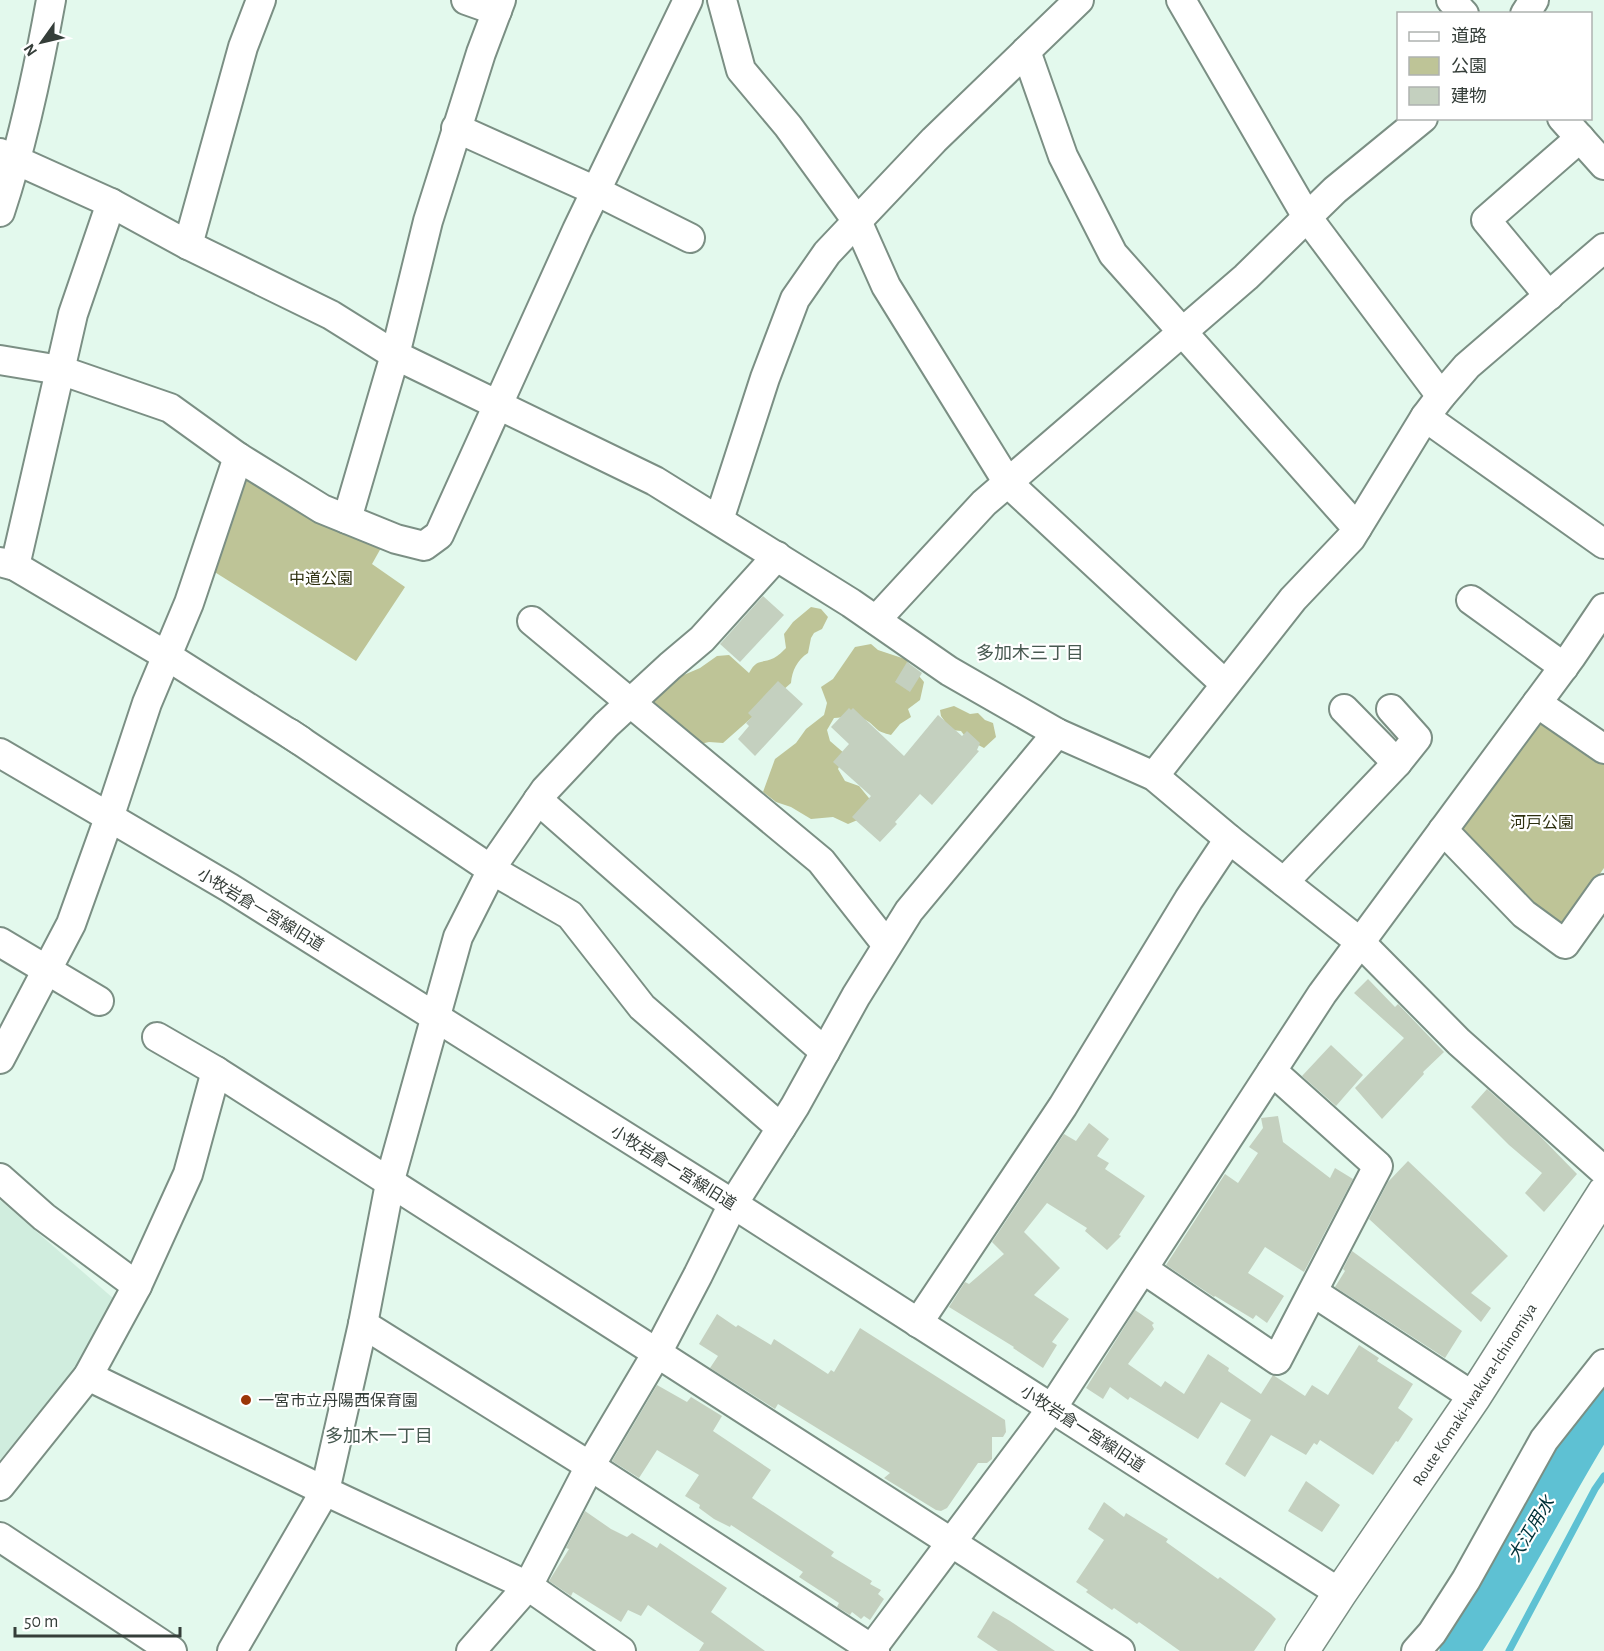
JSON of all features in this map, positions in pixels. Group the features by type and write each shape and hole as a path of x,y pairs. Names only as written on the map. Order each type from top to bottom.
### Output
{"main road":[{"name":"Route Komaki-Iwakura-Ichinomiya","path":"1302,1651 1474,1397 1604,1193"}],"street":[{"path":"0,212 9,157 40,60 51,0"},
{"path":"188,245 243,47 261,0"},
{"path":"347,519 395,355 428,221 481,53 499,6 466,0"},
{"path":"0,360 60,370 170,408 238,457 322,509 396,539 424,546 440,535 596,191 688,0"},
{"path":"722,0 741,70 788,126 857,221 886,286 1008,483 1225,684"},
{"path":"719,520 765,378 795,299 826,253 934,140 1079,0"},
{"path":"1181,0 1307,216 1433,406 1604,544"},
{"path":"1452,0 1462,12"},
{"path":"1026,51 1063,156 1113,254 1357,528"},
{"path":"876,620 984,503 1246,277 1335,190 1421,120"},
{"path":"1549,296 1486,220 1571,128 1604,165"},
{"path":"456,129 596,191 690,238"},
{"path":"9,157 111,203 188,245 331,315 395,355 655,481 777,556 876,620 949,671 1057,733 1154,776 1229,839 1360,942 1459,1042 1604,1171"},
{"path":"111,203 73,314 8,564 167,656 301,741 492,870 570,915 642,1007 781,1128"},
{"path":"1154,776 1293,599 1351,538 1433,406 1467,366 1604,248"},
{"path":"0,1059 70,924 109,818 147,702 189,603 238,457"},
{"path":"232,1651 325,1491 363,1324 390,1184 434,1016 458,936 492,870 545,790 629,703 702,639 777,556"},
{"path":"1471,600 1564,667"},
{"path":"363,1324 590,1466 872,1650 1052,1408 1322,994 1564,667 1604,608"},
{"path":"532,621 821,861 887,945"},
{"path":"1537,703 1604,749"},
{"path":"1344,709 1397,763"},
{"path":"1284,882 1418,738 1391,709"},
{"path":"471,1651 528,1586 590,1466 657,1353 733,1204 781,1128 887,945 909,911 1057,733"},
{"name":"小牧岩倉一宮線旧道","path":"0,753 230,888 733,1204 1340,1593"},
{"path":"538,800 825,1052"},
{"path":"1443,830 1524,914 1565,944 1604,889"},
{"path":"918,1323 1063,1106 1229,839"},
{"path":"0,942 99,1001"},
{"path":"157,1037 216,1071 1120,1651"},
{"path":"0,1486 88,1376 137,1286 188,1174 216,1071"},
{"path":"1143,1269 1277,1360 1378,1166 1272,1071"},
{"path":"0,1178 44,1216 137,1286"},
{"path":"1313,1292 1474,1397"},
{"path":"1416,1651 1432,1633 1466,1580 1544,1440 1604,1364"},
{"path":"88,1376 528,1586 621,1651"},
{"path":"0,1537 172,1651"}],"shaded area":[{"path":"0,1200 114,1299 120,1317 0,1460"}],"green space":[{"name":"中道公園","path":"248,470 381,548 372,564 405,587 356,661 213,571"},
{"path":"811,607 821,609 828,617 822,629 814,633 811,638 808,653 796,666 791,683 723,743 709,742 696,745 652,714 650,694 700,668 717,656 729,655 749,673 757,663 776,657 786,648 784,634 793,622"},
{"path":"871,644 878,650 905,659 924,682 920,700 908,709 911,717 900,724 891,735 880,732 861,718 834,718 827,730 830,741 845,754 838,769 845,781 859,786 873,803 860,819 848,824 833,817 811,819 791,807 776,802 763,792 775,759 796,743 806,729 824,715 827,703 821,687 833,679 855,647"},
{"path":"954,706 970,714 978,713 985,720 993,723 996,737 984,748 967,739 961,731 951,730 941,716 940,710"},
{"name":"河戸公園","path":"1538,720 1604,764 1604,868 1562,929 1533,904 1462,828"}],"building":[{"path":"763,596 784,615 740,662 720,644"},
{"path":"907,662 922,673 910,692 895,682"},
{"path":"778,681 803,704 755,756 738,739 749,726 746,723 752,717 748,713"},
{"path":"849,708 851,710 853,708 904,756 938,715 962,736 967,731 980,743 977,750 979,751 932,805 920,794 880,842 852,817 871,796 833,762 849,744 831,727"},
{"path":"1368,979 1395,1007 1398,1004 1444,1052 1423,1072 1424,1074 1382,1119 1355,1088 1404,1038 1354,993"},
{"path":"1331,1045 1363,1075 1336,1106 1302,1076"},
{"path":"1487,1089 1539,1135 1577,1174 1544,1212 1525,1193 1542,1173 1509,1145 1471,1107"},
{"path":"1278,1116 1283,1142 1330,1178 1335,1168 1353,1179 1304,1272 1265,1247 1248,1273 1284,1296 1267,1323 1256,1315 1253,1319 1214,1297 1166,1265 1225,1174 1238,1183 1258,1153 1249,1147 1263,1128 1261,1118"},
{"path":"1089,1123 1109,1139 1097,1156 1109,1163 1105,1169 1145,1196 1119,1235 1121,1236 1107,1250 1085,1231 1087,1228 1047,1203 1024,1232 1060,1268 1034,1295 1069,1319 1052,1342 1057,1345 1043,1368 1014,1347 949,1307 965,1282 969,1284 1004,1254 992,1242 1064,1134 1076,1141"},
{"path":"1408,1161 1508,1256 1471,1293 1491,1308 1481,1322 1369,1219 1388,1182"},
{"path":"1352,1251 1462,1331 1445,1358 1335,1287 1345,1271 1343,1269"},
{"path":"1135,1310 1154,1323 1152,1325 1154,1329 1128,1364 1161,1387 1165,1381 1184,1394 1208,1354 1261,1394 1273,1375 1305,1396 1312,1385 1328,1395 1359,1345 1379,1358 1377,1361 1413,1384 1398,1408 1413,1419 1373,1475 1320,1440 1317,1445 1314,1443 1306,1455 1271,1435 1245,1477 1225,1464 1251,1420 1221,1402 1198,1439 1130,1397 1128,1400 1110,1387 1103,1399 1086,1388"},
{"path":"717,1314 736,1327 738,1325 771,1345 774,1339 828,1374 831,1370 834,1372 860,1328 1005,1420 1006,1432 1003,1437 992,1437 992,1459 987,1463 978,1463 947,1508 941,1511 936,1510 884,1478 890,1473 778,1404 775,1409 710,1368 718,1356 699,1344"},
{"path":"657,1385 687,1402 691,1397 722,1416 713,1431 771,1470 752,1498 834,1552 831,1556 872,1581 870,1584 881,1590 878,1594 884,1599 870,1620 864,1616 861,1619 852,1612 850,1615 837,1607 839,1603 799,1577 803,1572 731,1525 730,1527 714,1519 699,1508 700,1505 685,1496 699,1475 657,1450 639,1478 612,1461"},
{"path":"1306,1481 1340,1505 1322,1532 1288,1511"},
{"path":"1104,1502 1124,1517 1126,1513 1168,1539 1166,1542 1271,1614 1276,1619 1254,1651 1180,1651 1139,1622 1137,1624 1114,1608 1112,1610 1086,1592 1088,1590 1076,1582 1104,1540 1088,1529"},
{"path":"585,1511 627,1537 632,1533 657,1548 660,1543 727,1588 711,1612 765,1651 699,1651 704,1643 648,1605 641,1616 628,1610 621,1622 573,1592 571,1596 549,1581 569,1549 566,1548"},
{"path":"993,1611 1055,1651 998,1651 977,1637"}],"waterway":[{"name":"大江用水","path":"1459,1651 1497,1591 1604,1407"},
{"path":"1509,1651 1604,1476"}],"place":[{"name":"一宮市立丹陽西保育園","path":"246,1400"}],"district":[{"name":"多加木三丁目","path":"1030,653"},
{"name":"多加木一丁目","path":"379,1436"}]}
